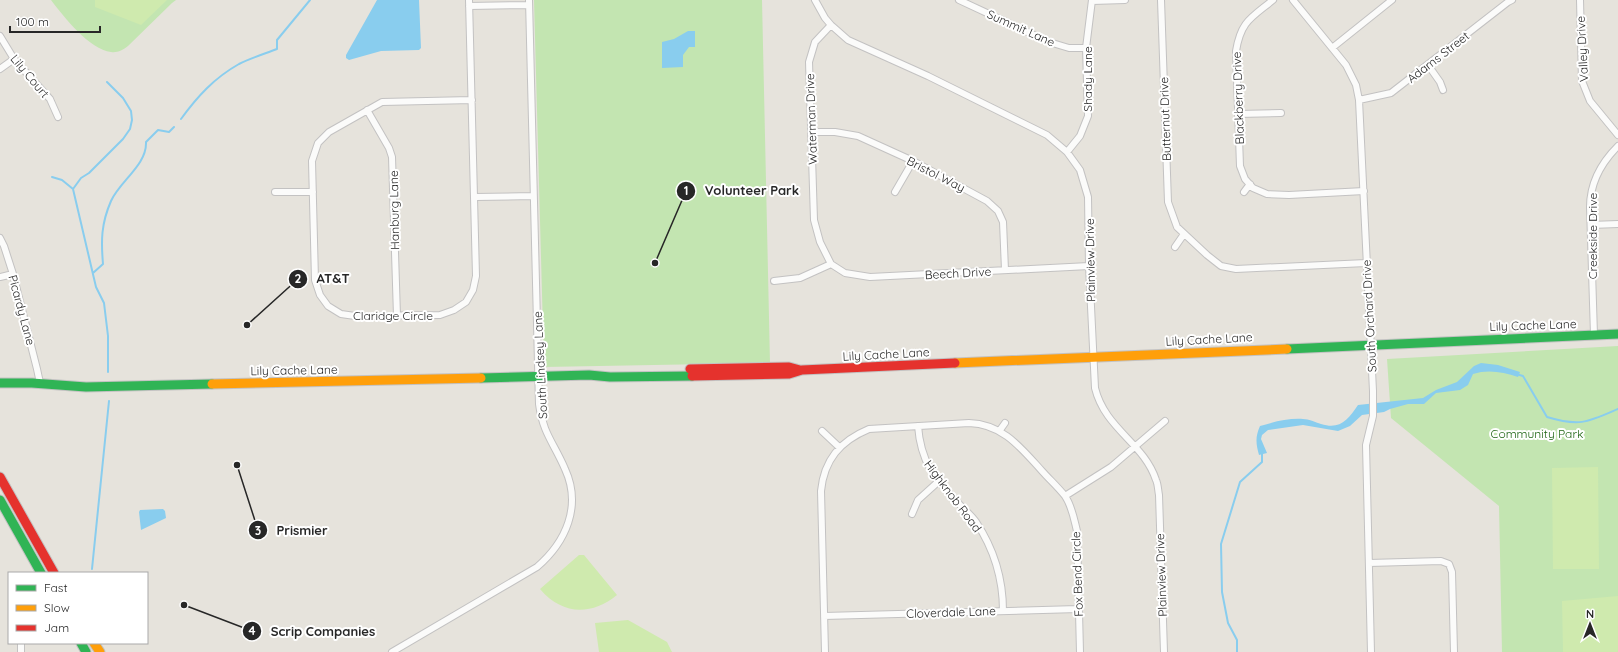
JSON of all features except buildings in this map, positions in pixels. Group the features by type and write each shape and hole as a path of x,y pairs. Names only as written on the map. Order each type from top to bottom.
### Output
{"street":[{"name":"Plainview Drive","path":"815,0 824,18 848,40 928,76 1047,135 1067,152 1080,170 1088,197 1089,266 1095,388 1098,400 1106,415 1144,457 1156,480 1159,495 1164,652"},
{"name":"Summit Lane","path":"959,0 1049,42 1069,48 1086,48"},
{"path":"1092,1 1125,0"},
{"name":"Butternut Drive","path":"1161,0 1168,202 1177,227 1221,266 1236,269 1366,263"},
{"name":"Blackberry Drive","path":"1273,0 1244,24 1238,36 1236,51 1240,166 1245,179 1253,188 1267,194 1289,195 1364,191"},
{"name":"South Orchard Drive","path":"1294,0 1346,65 1356,85 1359,100 1366,263 1374,396 1373,416 1366,445 1371,652"},
{"path":"1332,48 1392,0"},
{"name":"Adams Street","path":"1359,100 1391,93 1512,0"},
{"name":"Valley Drive","path":"1580,0 1582,81 1590,101 1618,135"},
{"name":"Shady Lane","path":"1067,152 1080,136 1088,116 1086,48 1092,1"},
{"path":"469,3 529,3"},
{"name":"Claridge Circle","path":"469,3 472,100 475,197 476,276 473,290 466,302 454,310 440,315 355,316 341,314 328,306 320,295 315,280 312,161 318,143 329,132 382,102 472,100"},
{"name":"South Lindsey Lane","path":"392,652 537,567 554,551 565,533 571,512 572,492 569,478 565,467 543,426 539,404 529,3"},
{"name":"Waterman Drive","path":"830,25 815,42 810,54 809,62 814,220 820,242 831,264"},
{"name":"Lily Court","path":"0,36 14,59 50,99 58,117"},
{"path":"0,70 14,59"},
{"path":"1428,65 1440,82 1443,90"},
{"name":"Hanburg Lane","path":"367,110 389,148 392,157 397,316"},
{"path":"1238,114 1281,113"},
{"name":"Bristol Way","path":"812,132 835,132 858,136 913,161 987,201 998,211 1003,222 1005,270"},
{"name":"Creekside Drive","path":"1594,335 1590,199 1593,183 1604,162 1618,146"},
{"path":"895,192 913,161"},
{"path":"1244,192 1250,184"},
{"path":"276,192 313,192"},
{"path":"475,197 533,196"},
{"path":"1591,225 1618,224"},
{"path":"1175,247 1184,234"},
{"name":"Picardy Lane","path":"0,238 4,246 12,274 40,383"},
{"path":"774,281 800,278 831,264"},
{"name":"Beech Drive","path":"831,264 845,273 870,277 1089,266"},
{"path":"0,278 12,274"},
{"name":"Lily Cache Lane","path":"0,383 40,383 60,386 86,387 589,375 609,372 778,367 789,367 802,370 1618,334"},
{"path":"1065,496 1111,467 1165,421"},
{"name":"Fox Bend Circle","path":"825,652 821,491 826,469 831,456 839,447 860,433 870,429 974,423 1000,430 1014,441 1065,496 1074,516 1077,531 1080,652"},
{"path":"1000,430 1005,423"},
{"name":"Highknob Road","path":"918,426 922,455 930,469 975,522 991,548 1001,582 1003,611"},
{"path":"822,431 839,447"},
{"path":"0,477 53,572"},
{"path":"912,514 918,500 939,481"},
{"path":"0,500 40,572"},
{"path":"1369,563 1441,561 1449,564 1452,570 1454,652"},
{"name":"Cloverdale Lane","path":"824,616 1078,609"}],"green space":[{"path":"51,0 176,0 128,46 120,51 111,52 103,50 86,39 62,15"},
{"path":"95,0 167,0 141,25 95,7"},
{"path":"534,0 762,0 770,363 544,367"},
{"name":"Community Park","path":"1618,346 1618,652 1502,652 1499,506 1391,418 1387,359"},
{"path":"1598,467 1599,569 1553,569 1552,468"},
{"path":"579,555 584,555 617,595 597,607 577,610 558,604 540,589"},
{"path":"1618,596 1618,652 1563,652 1562,601"},
{"path":"628,620 667,642 672,652 599,652 595,623"}],"water":[{"path":"377,0 419,0 421,48 419,50 381,51 349,60 346,58 346,55"},
{"path":"688,31 695,31 695,47 689,47 683,55 683,67 662,68 662,42 674,39"},
{"path":"1481,363 1498,365 1520,372 1518,377 1496,372 1479,372 1473,374 1468,385 1460,390 1436,393 1424,404 1408,404 1384,412 1362,415 1350,426 1338,431 1303,425 1268,430 1262,435 1261,439 1267,453 1259,455 1256,440 1260,426 1292,419 1308,420 1328,426 1338,425 1351,415 1358,405 1423,398 1436,390 1457,382 1474,366"},
{"path":"163,509 165,511 166,518 141,530 140,510"}],"waterway":[{"path":"181,119 193,103 214,82 230,69 277,49 277,40 310,0"},
{"path":"73,189 81,178 89,173 123,139 130,129 132,120 131,111 123,98 107,82"},
{"path":"93,273 103,264 102,232 105,217 111,201 120,187 138,166 145,150 146,142 158,130 169,132 174,127"},
{"path":"52,177 62,180 73,189 96,287 104,303 108,336 108,372"},
{"path":"1516,374 1523,376 1547,417 1568,422 1584,422 1618,409"},
{"path":"92,569 109,401"},
{"path":"1237,652 1237,640 1228,623 1222,592 1221,544 1240,482 1262,462 1262,452"}],"traffic: fast":[{"path":"1287,349 1618,334"},
{"path":"481,378 589,375 610,377 692,376"},
{"path":"0,383 32,383 86,387 212,384"},
{"path":"0,500 40,572"},
{"path":"82,644 86,652"}],"traffic: slow":[{"path":"955,363 1287,349"},
{"path":"212,384 481,378"},
{"path":"95,644 100,652"}],"traffic: jam":[{"path":"692,376 789,374 802,370 955,363"},
{"path":"690,369 789,367 800,370"},
{"path":"0,477 53,572"}],"place":[{"name":"Volunteer Park","path":"655,263"},
{"name":"AT&T","path":"247,325"},
{"name":"Prismier","path":"237,465"},
{"name":"Scrip Companies","path":"184,605"}]}
